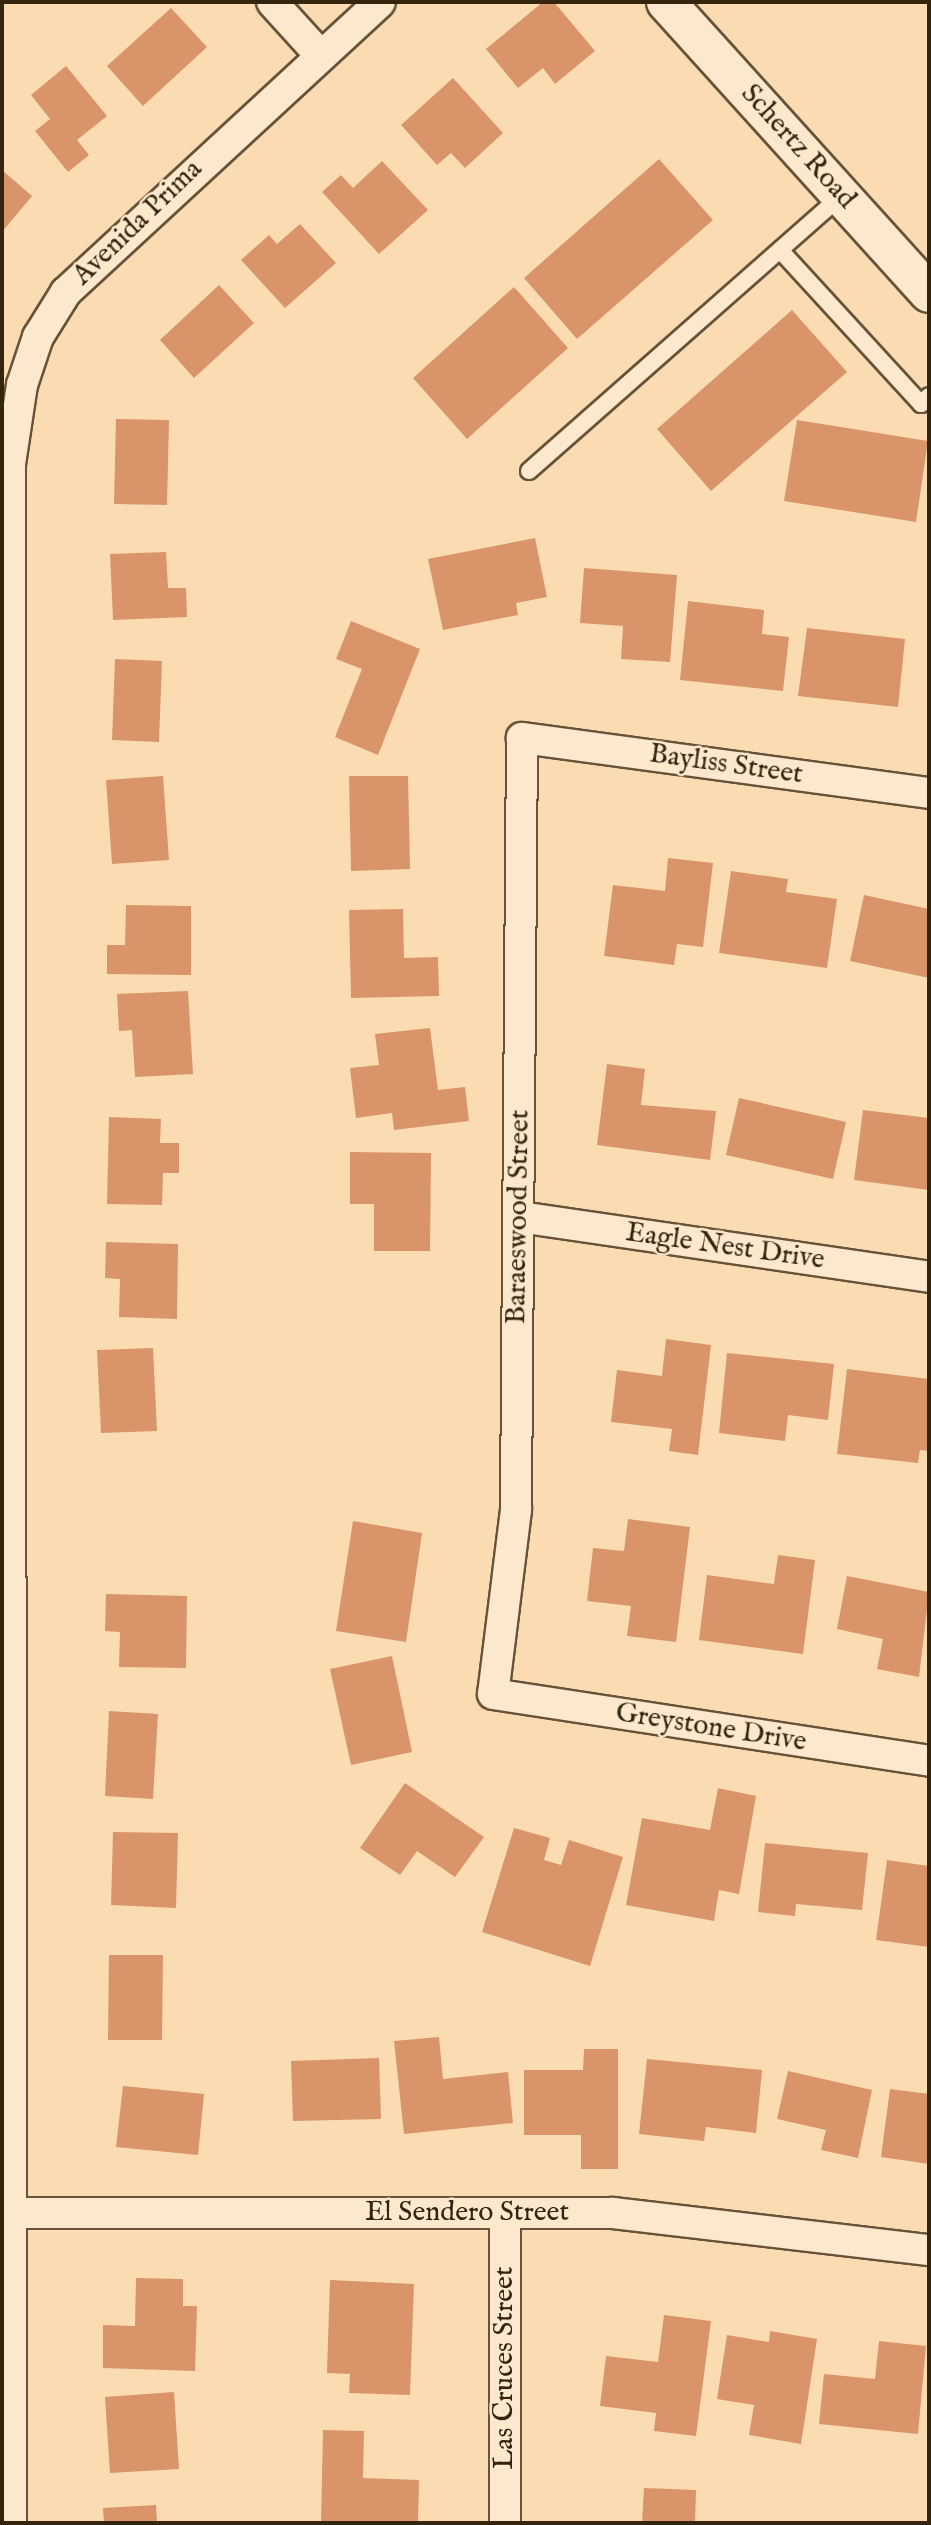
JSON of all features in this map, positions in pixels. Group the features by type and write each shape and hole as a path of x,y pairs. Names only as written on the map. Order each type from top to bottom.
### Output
{"street":[{"path":"272,2 320,55"},
{"name":"Avenida Prima","path":"11,2523 6,2213 6,970 10,464 22,386 38,337 65,292 380,2"},
{"name":"Schertz Road","path":"666,2 929,293"},
{"name":"Bayliss Street","path":"522,738 929,793"},
{"name":"Baraeswood Street","path":"493,1695 516,1510 522,738"},
{"name":"Eagle Nest Drive","path":"520,1217 929,1277"},
{"name":"Greystone Drive","path":"493,1695 929,1761"},
{"name":"El Sendero Street","path":"6,2213 505,2213 689,2218 929,2250"},
{"name":"Las Cruces Street","path":"505,2213 505,2523"}],"lane":[{"path":"529,471 841,195"},
{"path":"780,250 921,404 929,396"}],"building":[{"path":"543,2 554,2 595,51 555,84 543,68 518,88 486,49"},
{"path":"171,8 207,47 143,106 107,66"},
{"path":"66,66 107,116 77,140 89,155 68,172 35,131 50,119 31,95"},
{"path":"453,78 503,133 465,168 451,153 437,165 401,125"},
{"path":"659,159 713,220 577,339 524,278"},
{"path":"382,161 428,210 379,254 322,192 341,175 353,188"},
{"path":"2,170 32,196 2,232"},
{"path":"300,224 336,263 285,308 241,260 269,235 277,244"},
{"path":"219,285 254,323 194,378 160,340"},
{"path":"514,287 568,348 467,439 413,378"},
{"path":"792,310 847,372 711,491 657,429"},
{"path":"116,419 169,420 167,505 114,504"},
{"path":"797,420 928,441 916,522 784,501"},
{"path":"535,538 547,597 516,603 518,615 443,630 428,559"},
{"path":"166,552 168,588 186,588 187,617 113,620 110,554"},
{"path":"584,568 677,575 670,662 621,659 623,626 580,623"},
{"path":"688,601 764,610 762,634 789,637 783,691 680,680"},
{"path":"351,621 420,649 378,755 335,737 362,669 336,659"},
{"path":"807,628 905,639 898,707 798,696"},
{"path":"115,659 162,661 159,742 112,740"},
{"path":"163,776 169,860 112,864 106,780"},
{"path":"349,776 408,776 410,869 351,871"},
{"path":"668,858 713,863 703,947 677,944 674,965 604,956 613,885 665,891"},
{"path":"731,871 788,879 786,892 837,899 827,968 719,953"},
{"path":"864,895 929,909 929,978 850,961"},
{"path":"126,905 191,906 191,975 107,974 107,945 125,945"},
{"path":"403,909 404,958 438,957 439,996 351,998 349,910"},
{"path":"188,991 193,1074 135,1077 132,1030 119,1031 117,994"},
{"path":"430,1028 438,1090 465,1087 469,1121 394,1130 392,1113 356,1118 350,1068 379,1065 375,1034"},
{"path":"607,1064 645,1069 641,1105 716,1111 710,1160 597,1145"},
{"path":"739,1098 846,1122 833,1179 726,1155"},
{"path":"863,1110 929,1118 929,1190 854,1180"},
{"path":"109,1117 161,1119 160,1143 179,1143 179,1173 163,1173 162,1205 107,1204"},
{"path":"350,1152 431,1153 430,1251 374,1251 374,1204 350,1204"},
{"path":"106,1242 178,1244 177,1319 119,1317 120,1279 105,1278"},
{"path":"666,1339 711,1345 698,1455 669,1451 672,1429 611,1422 617,1370 662,1376"},
{"path":"153,1348 157,1431 101,1433 97,1350"},
{"path":"727,1353 834,1364 828,1420 788,1415 785,1441 719,1433"},
{"path":"847,1369 929,1379 929,1451 920,1450 918,1463 837,1454"},
{"path":"628,1519 690,1527 676,1642 627,1636 631,1606 587,1601 593,1548 624,1551"},
{"path":"353,1521 422,1533 406,1642 336,1631"},
{"path":"778,1555 815,1560 803,1654 699,1640 707,1575 774,1584"},
{"path":"847,1576 929,1592 919,1677 877,1669 883,1639 837,1629"},
{"path":"106,1594 187,1596 186,1668 119,1667 120,1632 105,1631"},
{"path":"392,1656 412,1752 351,1765 330,1669"},
{"path":"109,1711 158,1714 153,1799 105,1796"},
{"path":"405,1783 484,1837 455,1877 417,1851 400,1875 360,1848"},
{"path":"718,1788 756,1796 739,1894 719,1890 714,1921 626,1905 642,1818 710,1830"},
{"path":"514,1828 550,1838 544,1860 561,1865 569,1840 623,1857 590,1966 482,1932"},
{"path":"113,1832 178,1833 176,1908 111,1905"},
{"path":"765,1843 868,1853 862,1910 796,1904 795,1916 758,1912"},
{"path":"887,1860 929,1866 929,1947 876,1940"},
{"path":"109,1955 163,1955 162,2040 108,2040"},
{"path":"439,2037 443,2079 508,2072 513,2123 404,2134 394,2041"},
{"path":"584,2049 618,2049 618,2169 581,2169 581,2135 524,2135 524,2070 583,2070"},
{"path":"379,2058 381,2119 293,2121 291,2061"},
{"path":"647,2059 762,2070 756,2133 706,2127 704,2141 639,2134"},
{"path":"788,2071 872,2090 858,2158 821,2150 826,2130 777,2119"},
{"path":"123,2086 204,2094 198,2155 116,2147"},
{"path":"890,2089 929,2094 929,2164 881,2157"},
{"path":"136,2278 183,2279 183,2306 197,2306 195,2371 103,2368 103,2325 135,2326"},
{"path":"330,2280 414,2284 410,2395 349,2393 350,2374 327,2373"},
{"path":"664,2315 711,2321 696,2436 654,2431 656,2413 600,2406 606,2356 658,2362"},
{"path":"770,2331 817,2339 801,2444 749,2435 754,2405 717,2399 727,2335 769,2342"},
{"path":"879,2341 926,2346 918,2434 819,2424 824,2374 875,2379"},
{"path":"174,2392 179,2469 110,2473 105,2397"},
{"path":"323,2430 364,2431 363,2478 419,2480 418,2523 321,2523"},
{"path":"644,2488 696,2490 695,2523 642,2523"},
{"path":"156,2505 157,2523 104,2523 103,2508"}]}
